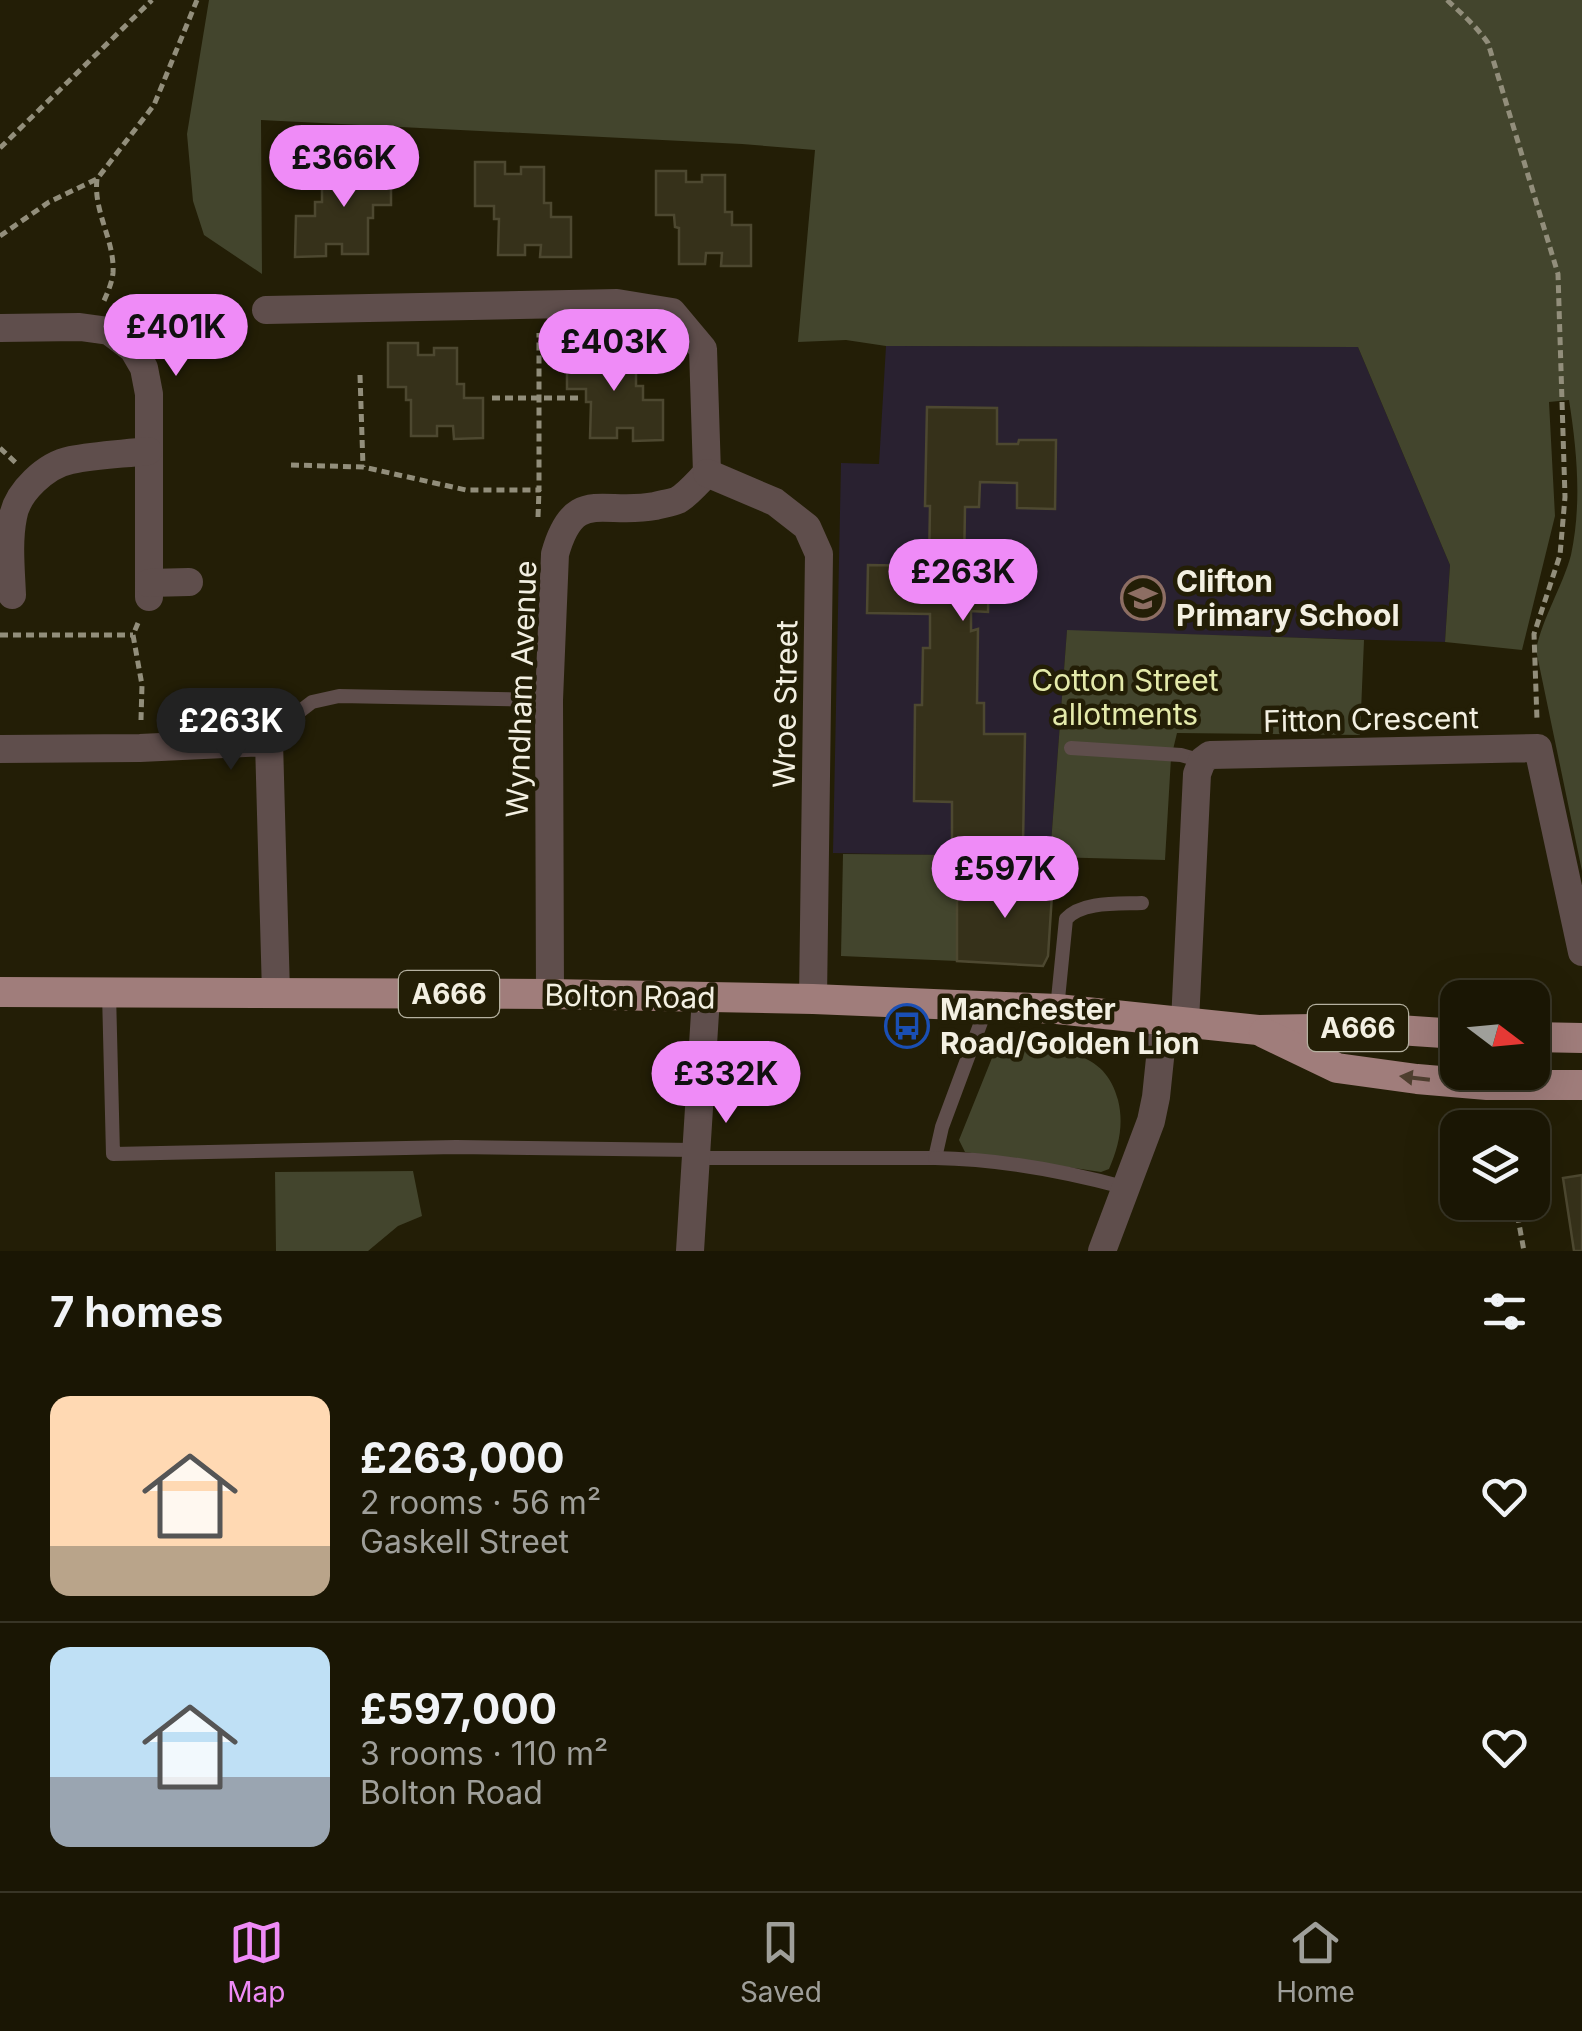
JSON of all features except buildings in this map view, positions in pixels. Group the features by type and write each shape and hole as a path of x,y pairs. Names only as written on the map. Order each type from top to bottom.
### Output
{"main road":[{"name":"Bolton Road","path":"0,992 814,999 1056,1008 1258,1030 1369,1028 1440,1033"},
{"name":"Bolton Road","path":"1258,1030 1337,1068 1487,1085 1582,1085"},
{"path":"1550,1037 1582,1038"}],"street":[{"path":"266,310 617,303 672,312 703,349 707,473"},
{"path":"0,328 95,319 133,349 144,368 150,394 149,590 190,582"},
{"path":"16,595 13,514 23,494 40,476 66,460 148,451"},
{"name":"Wyndham Avenue","path":"550,994 549,700 555,554 561,532 575,513 676,501 707,473"},
{"name":"Wroe Street","path":"707,473 776,502 808,527 819,554 814,999"},
{"path":"0,749 269,742 276,993"},
{"name":"Fitton Crescent","path":"1202,760 1210,755 1538,748"},
{"path":"1538,748 1582,952"},
{"path":"1102,1251 1152,1121 1174,1021 1202,760"},
{"path":"690,1251 706,998"}],"lane":[{"path":"269,742 282,725 312,702 338,696 549,700"},
{"path":"1071,748 1181,755 1202,760"},
{"path":"1056,1008 1066,919 1074,911 1142,904"},
{"path":"110,993 113,1154 456,1148 935,1158 1027,1165 1127,1188"},
{"path":"935,1158 942,1127 987,1005"}],"path":[{"path":"0,148 152,0"},
{"path":"0,236 49,202 97,179 154,104 197,0"},
{"path":"1447,0 1476,25 1488,43 1558,274 1566,497 1560,555 1534,634 1538,748"},
{"path":"97,179 97,204 110,245 113,274 95,319 182,309 266,310"},
{"path":"290,465 363,467 466,490 539,490 540,305"},
{"path":"144,368 182,309"},
{"path":"360,375 363,467"},
{"path":"492,398 580,398"},
{"path":"140,748 142,685 133,635 149,590"},
{"path":"0,635 133,635"},
{"path":"1518,1220 1524,1251"}],"shaded area":[{"name":"Clifton Primary School","path":"886,346 1358,347 1450,565 1445,642 1067,631 1050,857 833,853 841,463 879,464"}],"green space":[{"path":"209,0 1582,0 1582,871 1536,650 1571,555 1574,536 1577,477 1569,400 1549,402 1555,516 1522,650 1445,642 1450,565 1358,347 886,346 846,340 798,342 815,150 742,144 261,120 262,274 204,235 193,201 187,134"},
{"name":"Cotton Street allotments","path":"1067,630 1364,640 1360,735 1177,733 1171,758 1165,860 1050,857"},
{"path":"843,854 958,855 957,961 841,956"},
{"path":"999,1047 1070,1053 1100,1068 1111,1081 1121,1118 1109,1169 1101,1172 965,1152 959,1140"},
{"path":"413,1171 422,1216 398,1226 368,1251 276,1251 275,1172"}],"place":[{"name":"Clifton Primary School","path":"1143,598"},
{"name":"Manchester Road/Golden Lion","path":"907,1026"}]}
